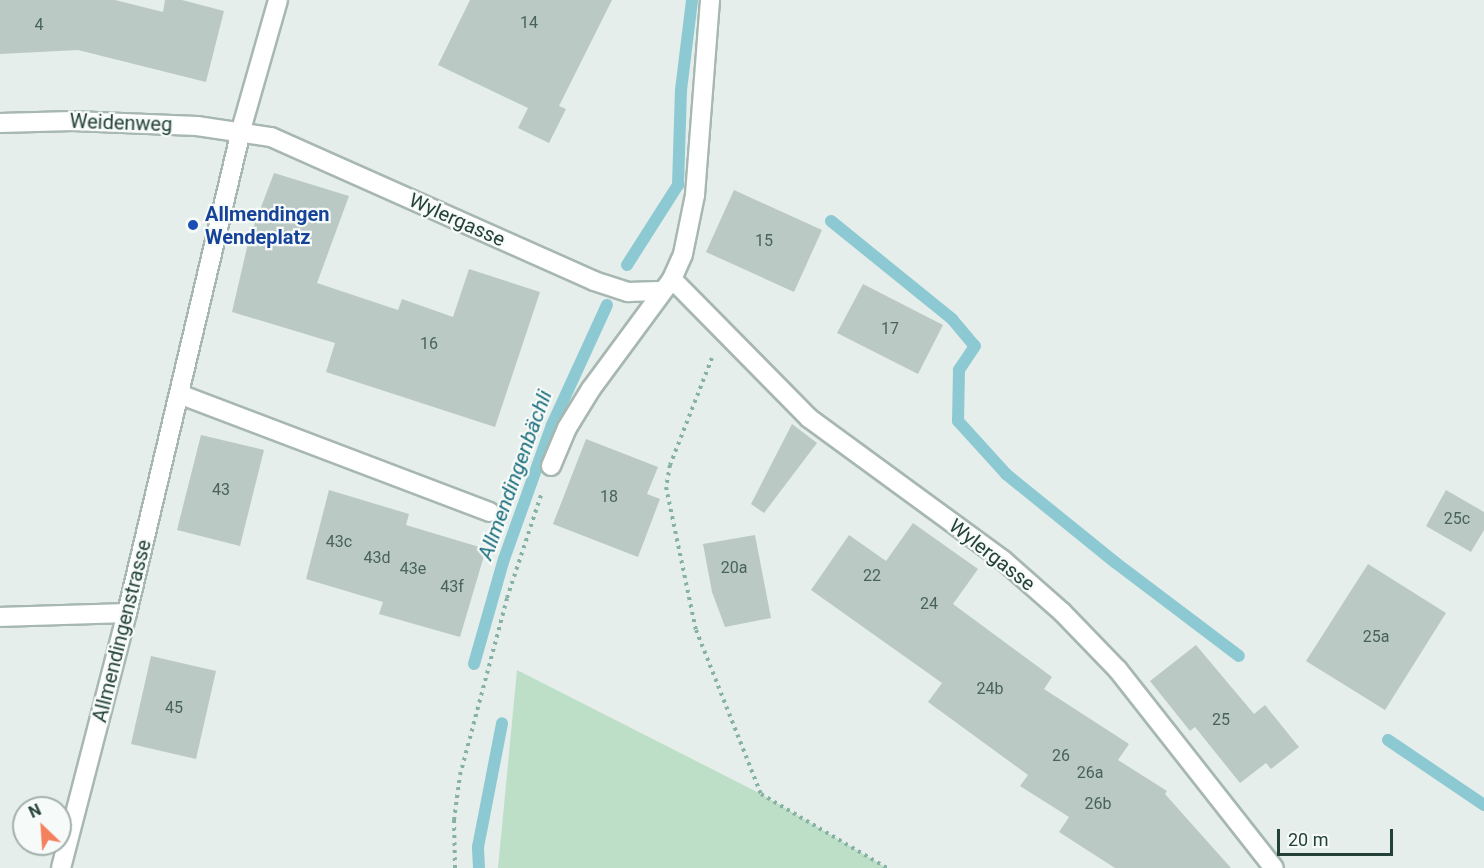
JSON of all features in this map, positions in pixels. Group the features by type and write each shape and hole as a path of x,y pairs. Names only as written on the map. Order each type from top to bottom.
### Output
{"street":[{"name":"Allmendingenstrasse","path":"62,868 127,613 241,130 278,0"},
{"path":"551,465 567,428 591,389 666,285 690,231 711,0"},
{"name":"Weidenweg","path":"0,123 73,121 241,130"},
{"name":"Wylergasse","path":"241,130 271,137 594,281 628,292 666,285 717,328 809,418 1003,560 1062,612 1118,670 1274,868"},
{"path":"179,393 489,512"},
{"path":"0,617 127,613"}],"path":[{"path":"717,328 713,355 670,465 666,487 696,630 761,794 886,868"},
{"path":"455,868 454,820 460,775 507,598 551,465"}],"green space":[{"path":"517,670 761,794 887,868 498,868"}],"building":[{"path":"0,0 115,0 163,12 165,0 182,0 224,11 206,82 78,50 0,54"},
{"path":"470,0 612,0 559,106 566,109 549,143 518,128 528,108 438,65"},
{"path":"274,173 349,196 317,283 398,310 402,299 453,317 469,269 540,292 495,427 326,372 335,343 232,312 249,239"},
{"path":"734,190 822,230 794,292 706,252"},
{"path":"863,284 943,325 918,374 837,333"},
{"path":"792,424 817,443 764,513 751,504"},
{"path":"201,435 264,450 240,546 177,530"},
{"path":"586,439 658,467 647,494 660,499 638,557 553,524"},
{"path":"329,490 409,514 406,525 486,549 460,637 379,614 383,602 306,579"},
{"path":"1446,490 1484,512 1484,530 1471,552 1426,526"},
{"path":"913,523 978,569 953,604 1052,677 1044,689 1129,744 1118,760 1167,791 1165,794 1231,868 1115,868 1059,832 1069,817 1020,786 1028,775 928,702 942,683 811,590 849,535 886,561"},
{"path":"755,535 771,618 725,627 712,592 703,544"},
{"path":"1368,564 1446,613 1385,710 1306,661"},
{"path":"1196,645 1254,714 1265,705 1299,747 1271,769 1266,763 1240,783 1195,727 1190,731 1150,681"},
{"path":"151,656 216,671 196,759 131,744"}],"waterway":[{"path":"627,265 678,185 681,90 692,0"},
{"path":"831,221 952,319 975,346 959,370 958,421 1006,474 1116,563 1239,656"},
{"name":"Allmendingenbächli","path":"474,664 504,559 552,425 607,305"},
{"name":"Allmendingenbächli","path":"479,868 478,847 502,723"},
{"path":"1388,740 1484,805"}],"place":[{"name":"Allmendingen Wendeplatz","path":"193,225"}]}
